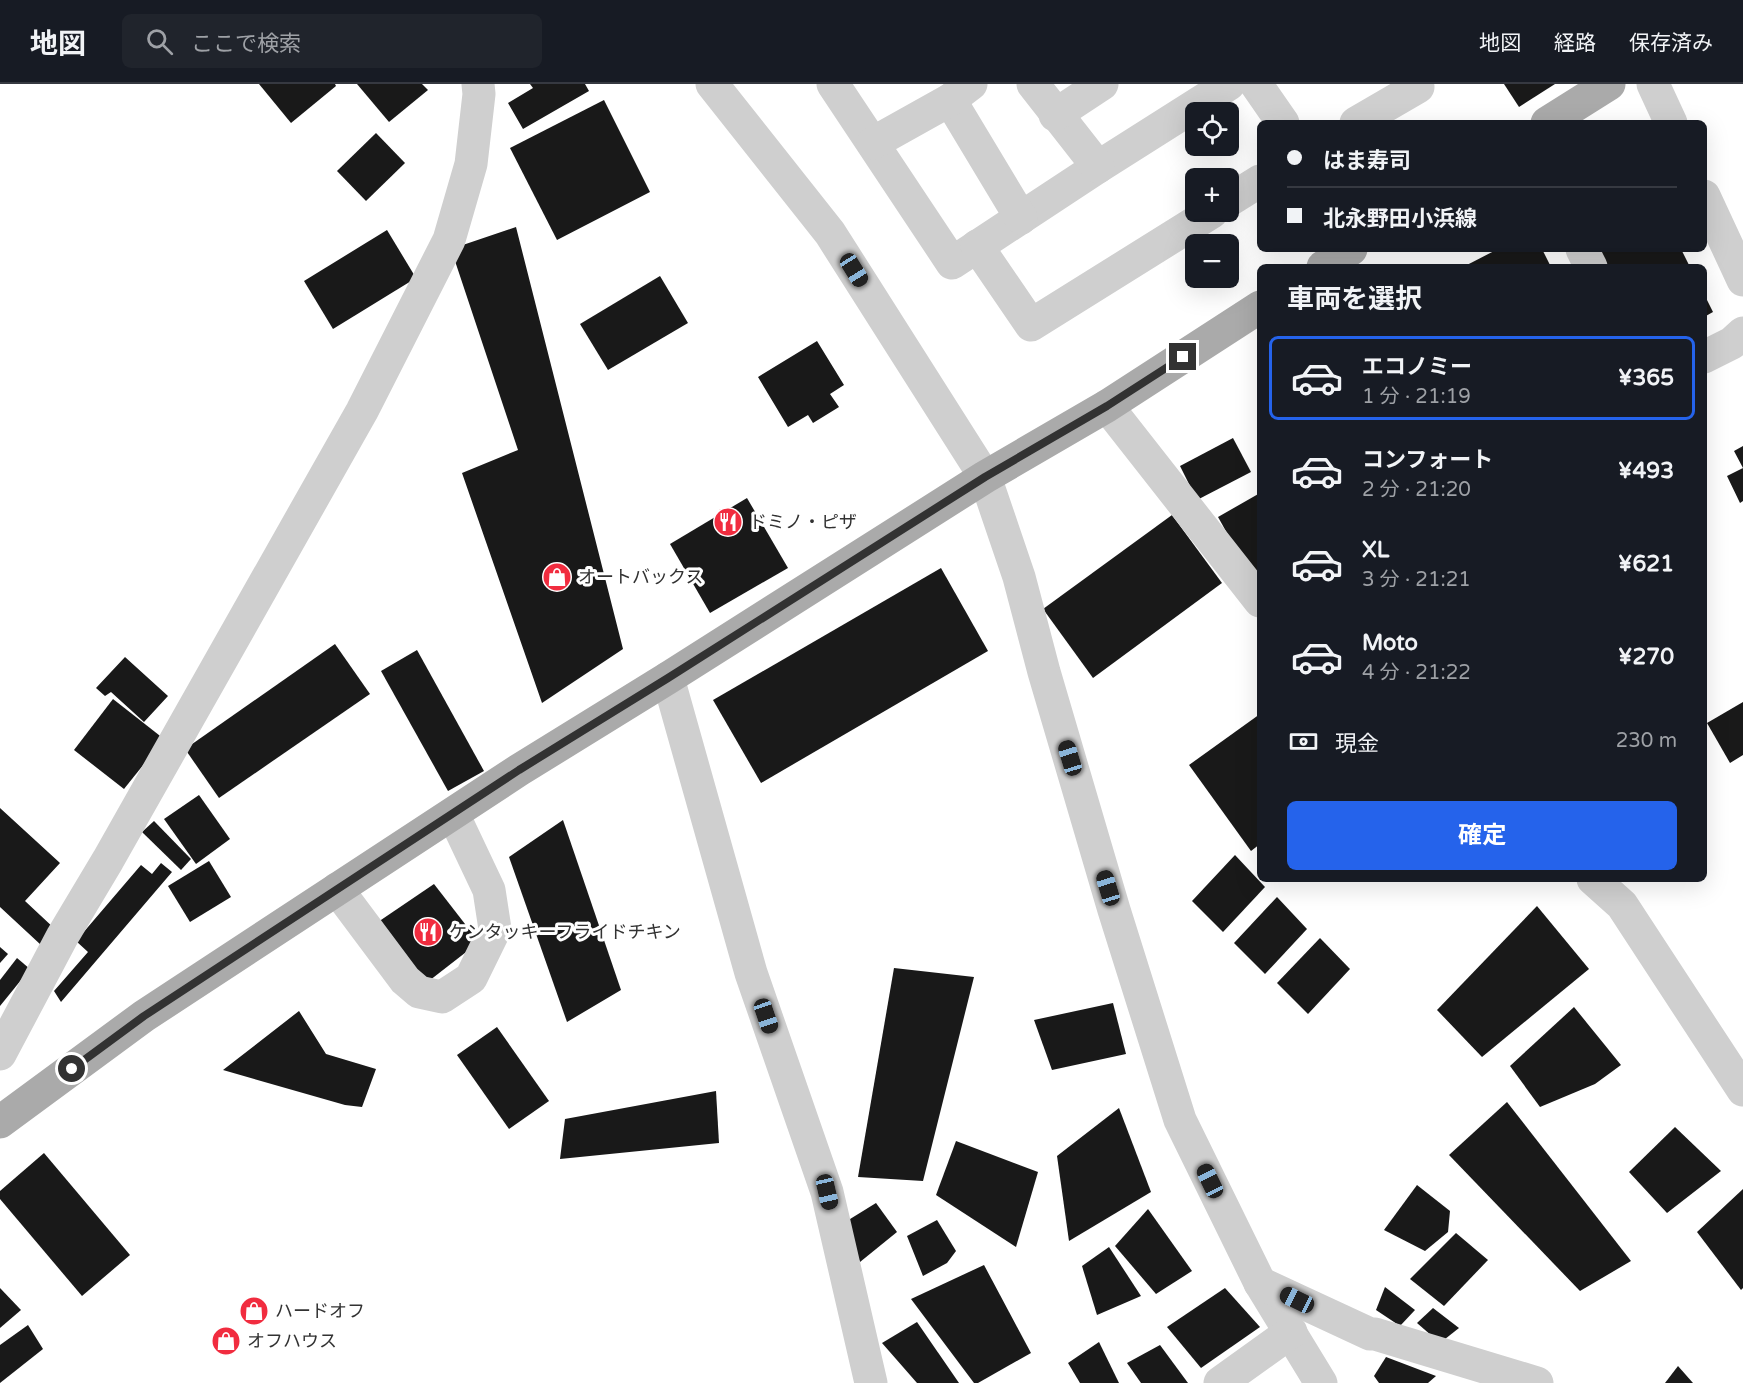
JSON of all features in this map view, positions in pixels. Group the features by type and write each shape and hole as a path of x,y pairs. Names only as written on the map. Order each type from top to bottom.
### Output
{"main road":[{"path":"1552,120 1609,84"},
{"path":"1328,264 1346,252"},
{"path":"0,1122 144,1016 519,770 985,477 1107,406 1257,310"}],"street":[{"path":"0,1054 62,937 108,860 362,411 449,240 471,164 479,94 478,84"},
{"path":"712,84 830,233 985,477 1019,577 1044,672 1180,1120 1260,1283 1321,1383"},
{"path":"833,84 952,263 1229,84"},
{"path":"1033,84 1098,167"},
{"path":"1055,115 1102,84"},
{"path":"1256,84 1280,120"},
{"path":"1653,84 1670,120"},
{"path":"1361,120 1418,87"},
{"path":"873,143 961,92 1021,218"},
{"path":"1239,194 1257,183"},
{"path":"1707,202 1743,280"},
{"path":"977,246 1031,325 1196,222"},
{"path":"1707,355 1731,343 1743,333"},
{"path":"1107,406 1257,597"},
{"path":"668,678 751,973 827,1192 871,1383"},
{"path":"337,890 405,980 419,992 442,997 471,978 495,929 489,890 453,813"},
{"path":"1596,882 1622,905 1743,1090"},
{"path":"1260,1283 1370,1334 1537,1383"},
{"path":"1220,1383 1291,1332"}],"building":[{"path":"259,84 335,84 336,86 291,123"},
{"path":"357,84 422,84 428,90 389,122"},
{"path":"530,84 585,84 589,91 523,129 508,103 533,88"},
{"path":"1504,84 1555,84 1519,107"},
{"path":"604,100 650,192 557,240 510,148"},
{"path":"376,133 405,163 366,201 337,171"},
{"path":"516,227 623,649 542,703 462,473 518,450 451,249"},
{"path":"387,230 416,278 333,329 304,281"},
{"path":"1492,252 1544,252 1550,264 1469,264"},
{"path":"1595,252 1682,252 1688,264 1599,264"},
{"path":"660,276 688,323 608,370 580,324"},
{"path":"1707,300 1713,312 1707,315"},
{"path":"817,341 844,385 830,394 839,407 813,423 808,415 788,427 758,377"},
{"path":"1233,438 1251,472 1197,500 1180,466"},
{"path":"1743,446 1743,468 1734,451"},
{"path":"1743,468 1743,501 1740,503 1727,476"},
{"path":"1257,495 1257,572 1251,576 1218,517"},
{"path":"747,498 788,568 710,613 670,544"},
{"path":"1172,515 1222,583 1093,678 1043,609"},
{"path":"941,568 988,651 761,783 713,700"},
{"path":"335,644 370,694 219,798 185,749"},
{"path":"417,650 484,771 448,791 381,671"},
{"path":"125,657 168,696 144,722 111,692 105,696 96,688"},
{"path":"113,699 164,739 124,789 74,750"},
{"path":"1743,702 1743,755 1730,763 1707,723"},
{"path":"1257,716 1257,846 1251,851 1189,765"},
{"path":"199,795 230,839 196,864 164,819"},
{"path":"0,808 60,863 25,901 55,929 41,945 0,907"},
{"path":"563,820 621,990 567,1022 509,857"},
{"path":"154,821 191,859 181,870 142,832"},
{"path":"1235,855 1257,878 1257,882 1265,887 1223,932 1192,901"},
{"path":"209,861 231,897 190,922 168,886"},
{"path":"161,863 172,872 61,1002 54,991 88,952 76,941 141,865 152,874"},
{"name":"ケンタッキーフライドチキン","path":"434,884 479,942 425,984 378,922"},
{"path":"1277,897 1307,929 1265,974 1234,943"},
{"path":"1537,906 1589,969 1482,1057 1437,1010"},
{"path":"1320,938 1350,969 1308,1014 1277,983"},
{"path":"0,947 8,954 0,963"},
{"path":"17,958 30,969 0,1006 0,980"},
{"path":"894,968 974,977 923,1181 858,1177"},
{"path":"1113,1003 1126,1054 1052,1070 1034,1020"},
{"path":"1574,1007 1621,1065 1595,1084 1540,1107 1510,1066"},
{"path":"299,1011 326,1054 376,1069 362,1107 345,1105 223,1070"},
{"path":"497,1027 549,1101 509,1129 457,1055"},
{"path":"716,1091 719,1143 560,1159 565,1119"},
{"path":"1507,1102 1631,1261 1580,1291 1449,1155"},
{"path":"1119,1108 1151,1192 1069,1241 1057,1156"},
{"path":"1675,1127 1721,1171 1667,1213 1629,1172"},
{"path":"956,1141 1038,1172 1016,1247 936,1195"},
{"path":"44,1153 130,1255 82,1296 0,1199 0,1191"},
{"path":"1417,1185 1450,1211 1448,1232 1425,1251 1384,1230"},
{"path":"1743,1189 1743,1288 1741,1290 1697,1232"},
{"path":"876,1203 897,1232 860,1262 842,1224"},
{"path":"1148,1209 1192,1271 1156,1294 1115,1246"},
{"path":"937,1220 956,1251 947,1263 923,1276 907,1236"},
{"path":"1456,1233 1488,1260 1444,1306 1410,1279"},
{"path":"1109,1247 1141,1296 1097,1315 1082,1266"},
{"path":"984,1265 1031,1353 978,1383 974,1383 911,1299"},
{"path":"1385,1287 1415,1310 1400,1326 1376,1310"},
{"path":"0,1288 21,1310 0,1328"},
{"path":"1225,1288 1260,1327 1201,1368 1167,1327"},
{"path":"1433,1308 1459,1328 1440,1343 1417,1323"},
{"path":"917,1322 959,1383 917,1383 882,1343"},
{"path":"28,1325 43,1349 0,1383 0,1345"},
{"path":"1099,1342 1119,1383 1080,1383 1068,1363"},
{"path":"1160,1345 1188,1383 1141,1383 1127,1363"},
{"path":"1386,1357 1436,1376 1428,1383 1379,1383 1374,1376"},
{"path":"1678,1366 1693,1383 1665,1383"}],"place":[{"name":"ドミノ・ピザ","path":"728,522"},
{"name":"オートバックス","path":"557,577"},
{"name":"ケンタッキーフライドチキン","path":"428,932"},
{"name":"ハードオフ","path":"254,1311"},
{"name":"オフハウス","path":"226,1341"}],"route":[{"path":"72,1069 144,1016 519,770 985,477 1107,406 1183,357"}]}
